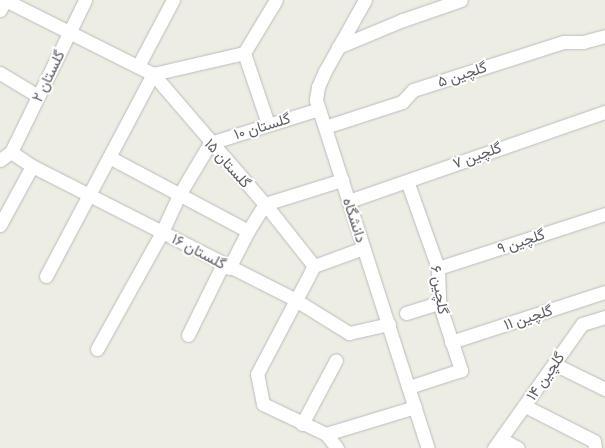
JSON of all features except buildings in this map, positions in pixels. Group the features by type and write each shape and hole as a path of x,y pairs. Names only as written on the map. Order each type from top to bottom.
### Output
{"street":[{"path":"0,10 5,0"},
{"name":"گلستان ۱۵","path":"5,0 153,74 210,143 265,204 314,266"},
{"name":"گلستان ۲","path":"11,152 85,0"},
{"path":"138,66 173,0"},
{"path":"46,276 153,74 244,52 276,0"},
{"name":"دانشگاه","path":"365,0 318,85 316,96 428,448"},
{"path":"338,47 403,20 461,0"},
{"name":"گلچین ۵","path":"325,127 402,102 413,90 562,42 583,42 605,36"},
{"path":"244,52 268,124"},
{"path":"0,73 38,96"},
{"name":"گلستان ۱۰","path":"210,143 319,109"},
{"name":"گلچین ۷","path":"349,201 514,141 605,112"},
{"path":"97,349 162,232 179,195 210,143"},
{"path":"0,160 11,152"},
{"name":"گلستان ۱۶","path":"11,152 32,166 226,266 294,299 350,333 389,324"},
{"path":"109,157 248,231"},
{"path":"0,225 32,166"},
{"path":"188,335 226,266 265,204 342,180"},
{"name":"گلچین ۶","path":"407,181 438,268 439,303 461,370 409,387"},
{"name":"گلچین ۹","path":"438,268 605,214"},
{"path":"337,448 326,434 302,424 263,404 257,374 294,299 314,266 358,250"},
{"name":"گلچین ۱۱","path":"451,342 605,292"},
{"path":"406,313 439,303"},
{"name":"گلچین ۱۴","path":"498,443 582,324 605,317"},
{"path":"302,424 336,360"},
{"path":"554,364 605,389"},
{"path":"525,406 594,441 595,448"},
{"path":"326,434 416,407"},
{"path":"498,443 518,448"}]}
